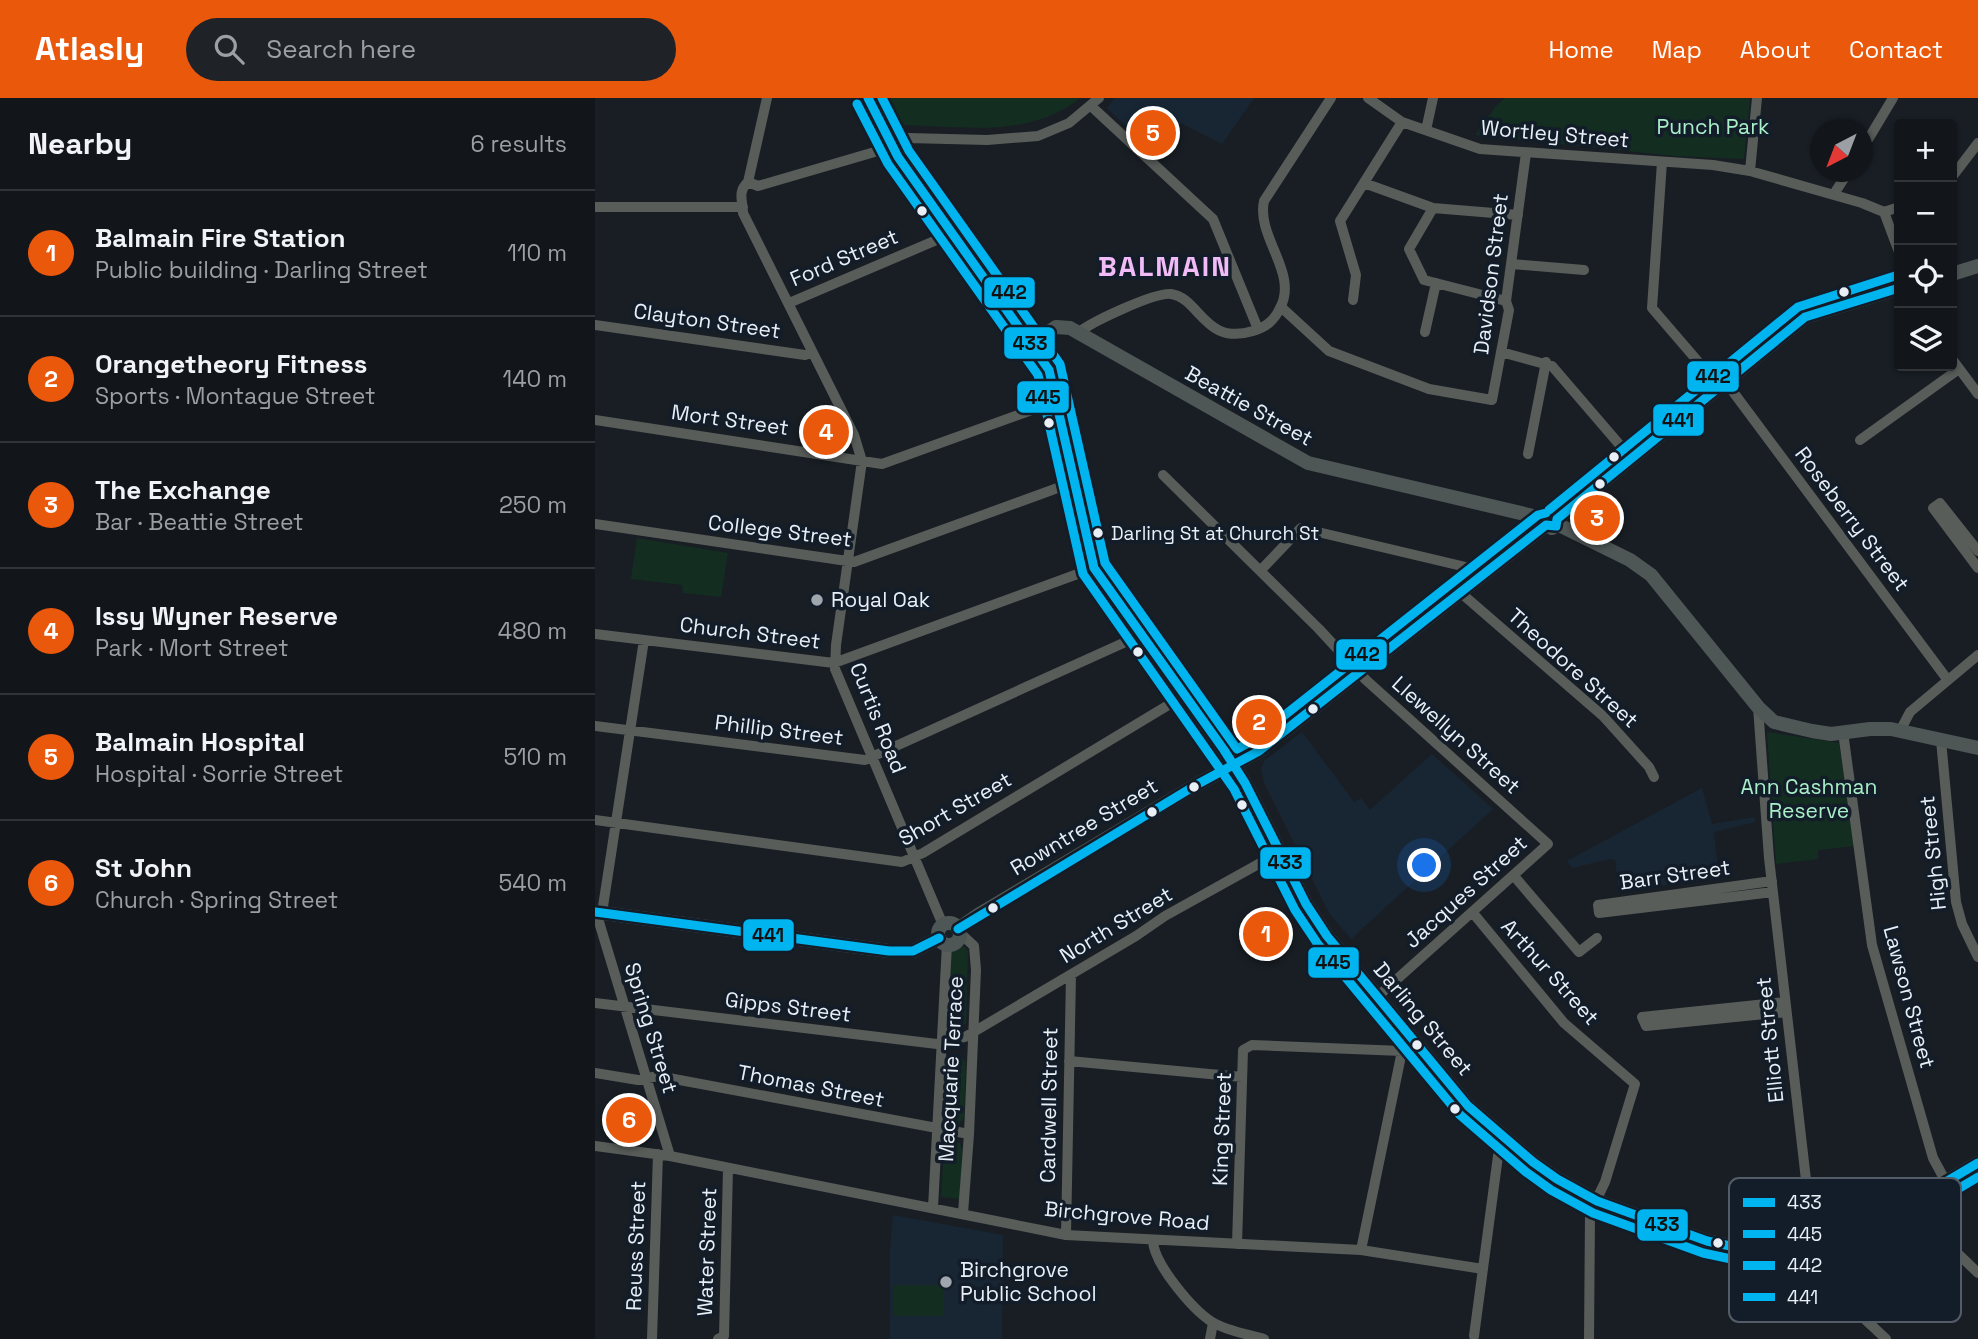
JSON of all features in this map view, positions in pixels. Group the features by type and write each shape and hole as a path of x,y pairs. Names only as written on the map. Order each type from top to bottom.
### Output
{"street":[{"path":"595,207 743,207 740,200 743,186 748,182 767,98"},
{"name":"Darling Street","path":"868,98 890,145 1049,370 1094,568 1233,765 1315,920 1468,1106 1557,1180 1597,1201 1729,1247"},
{"path":"1031,345 1056,327 1078,332 1088,324 1150,298 1169,293 1182,299 1208,324 1229,333 1242,334 1270,324 1281,307 1286,289 1263,215 1265,201 1331,98"},
{"name":"Wortley Street","path":"1368,98 1402,122 1480,149 1713,165 1750,170 1834,194 1884,212"},
{"path":"1426,130 1433,98"},
{"path":"1750,170 1757,98"},
{"path":"1873,131 1892,98"},
{"path":"748,182 758,186 878,151 908,138 987,140 1038,136 1069,123 1095,102 1213,219 1258,329"},
{"path":"1353,300 1356,275 1340,221 1402,122"},
{"path":"1957,170 1978,143"},
{"name":"Davidson Street","path":"1281,307 1329,351 1429,389 1492,400 1509,310 1506,301 1526,153"},
{"name":"Roseberry Street","path":"1662,162 1652,307 1722,384 1947,679"},
{"path":"1834,194 1842,182"},
{"path":"1364,183 1433,208 1518,215"},
{"name":"Curtis Road","path":"743,207 747,223 857,443 862,461 834,663 943,936"},
{"path":"1425,332 1430,281 1409,248 1433,208"},
{"path":"1894,209 1884,212 1896,245"},
{"name":"Ford Street","path":"789,303 953,233"},
{"path":"1512,264 1584,270"},
{"path":"1957,272 1978,266"},
{"path":"1430,281 1506,301"},
{"name":"Rowntree Street","path":"959,931 1038,879 1259,751 1551,522 1805,317 1894,293"},
{"name":"Clayton Street","path":"595,325 805,355 813,353"},
{"name":"Beattie Street","path":"1078,332 1308,463 1551,522 1630,560 1651,575 1758,707 1768,718 1780,724 1822,733 1881,728 1978,748"},
{"path":"1501,352 1546,362 1557,371 1631,458"},
{"path":"1528,454 1546,362"},
{"path":"1957,366 1978,394"},
{"path":"1860,440 1959,369"},
{"name":"Mort Street","path":"595,420 877,464 894,461 1057,401"},
{"name":"Llewellyn Street","path":"1163,475 1359,672 1548,844"},
{"name":"College Street","path":"595,524 847,563 1074,482"},
{"path":"1940,503 1977,560 1933,508 1940,503"},
{"path":"1260,571 1301,528 1487,572"},
{"name":"Church Street","path":"595,634 834,663 1094,568"},
{"name":"Theodore Street","path":"1461,593 1603,716 1649,767 1654,777"},
{"name":"Phillip Street","path":"595,726 857,760 873,757 1142,635"},
{"name":"Spring Street","path":"644,640 598,912 670,1156"},
{"path":"1900,731 1910,712 1978,655"},
{"name":"Short Street","path":"595,820 902,862 913,858 1185,695"},
{"name":"Elliott Street","path":"1758,707 1772,886 1805,1178"},
{"name":"Lawson Street","path":"1843,732 1872,946 1933,1158 1944,1178"},
{"name":"High Street","path":"1941,740 1956,902 1962,924 1978,957"},
{"name":"Jacques Street","path":"1377,997 1548,844"},
{"name":"North Street","path":"973,1031 1071,975 1165,916 1280,852"},
{"path":"1514,876 1579,952 1597,938"},
{"name":"Barr Street","path":"1641,904 1772,886"},
{"path":"598,912 889,951 913,951 943,936 951,923 959,931"},
{"name":"Arthur Street","path":"1473,913 1564,1023 1635,1084 1597,1201"},
{"name":"Macquarie Terrace","path":"959,931 974,946 976,970 963,1213"},
{"name":"Macquarie Terrace","path":"933,1208 942,1042 943,936"},
{"name":"Cardwell Street","path":"1066,1235 1071,975"},
{"name":"Gipps Street","path":"595,1003 937,1044 965,1037 973,1031"},
{"path":"1691,1017 1785,1007"},
{"path":"1361,1250 1402,1051 1414,1041"},
{"name":"King Street","path":"1237,1244 1243,1049 1252,1045 1402,1051"},
{"path":"1069,1061 1242,1077"},
{"name":"Thomas Street","path":"595,1073 638,1080 658,1076 969,1134"},
{"path":"1474,1336 1503,1137"},
{"name":"Birchgrove Road","path":"595,1146 670,1156 1066,1235 1361,1250 1483,1269"},
{"name":"Reuss Street","path":"652,1339 658,1154"},
{"path":"1953,1178 1978,1163"},
{"name":"Water Street","path":"721,1337 728,1168"},
{"path":"1589,1339 1590,1213 1597,1201"},
{"path":"1153,1240 1158,1261 1193,1305 1213,1323 1264,1339"},
{"path":"1961,1257 1978,1273"},
{"name":"Elliott Street","path":"1868,1322 1886,1339"},
{"path":"1210,1339 1213,1323"}],"shaded area":[{"path":"1115,98 1254,98 1222,144 1181,123 1155,154 1107,108"},
{"path":"1302,732 1354,802 1361,798 1370,810 1432,754 1493,809 1351,939 1329,913 1264,783 1261,768 1265,760"},
{"path":"1702,788 1712,824 1755,817 1755,822 1714,832 1719,878 1619,891 1615,860 1572,868 1567,861"},
{"name":"Birchgrove Public School","path":"893,1215 1003,1235 1002,1339 890,1339 890,1251"}],"green space":[{"path":"885,98 1080,98 1039,120 1017,125 970,128 900,125 894,121"},
{"name":"Punch Park","path":"1505,98 1750,98 1744,159 1675,156 1475,135"},
{"path":"832,415 848,445 810,439 813,424"},
{"path":"637,538 728,553 721,597 683,593 682,585 631,579"},
{"name":"Ann Cashman Reserve","path":"1767,732 1839,743 1854,846 1818,850 1818,859 1776,864"},
{"path":"957,945 968,951 966,1023 956,1028 948,1021 950,948"},
{"path":"958,1055 966,1062 964,1118 958,1124 952,1124 946,1116 950,1062 953,1056"},
{"path":"950,1141 960,1143 962,1150 960,1199 941,1197 944,1146"},
{"path":"893,1285 943,1285 943,1316 893,1316"}],"transit line":[{"name":"433","path":"868,98 898,157 1049,370 1094,568 1245,783 1306,904 1327,936 1468,1106 1533,1162 1597,1201 1707,1241 1729,1246"},
{"name":"442","path":"882,98 909,151 1060,364 1105,563 1237,749 1252,741 1538,515 1546,513"},
{"name":"445","path":"857,104 888,164 1038,375 1083,574 1234,789 1295,910 1317,943 1459,1114 1526,1172 1551,1190 1593,1213 1703,1253 1729,1259"},
{"name":"442","path":"1549,510 1798,307 1894,276"},
{"name":"441","path":"1557,519 1805,317 1894,290"},
{"name":"441","path":"958,929 1196,785 1259,751 1546,525 1556,526 1557,519"},
{"name":"441","path":"595,912 889,951 913,951 939,938"},
{"name":"433","path":"1953,1178 1978,1163"},
{"name":"445","path":"1961,1187 1978,1177"}],"place":[{"name":"Balmain Hospital","path":"1153,133"},
{"name":"Issy Wyner Reserve","path":"826,432"},
{"name":"The Exchange","path":"1597,518"},
{"name":"Darling St at Church St","path":"1098,533"},
{"name":"Royal Oak","path":"817,600"},
{"name":"Orangetheory Fitness","path":"1259,722"},
{"name":"Balmain Fire Station","path":"1266,934"},
{"name":"St John","path":"629,1120"},
{"name":"Birchgrove Public School","path":"946,1282"}],"district":[{"name":"BALMAIN","path":"1165,266"}]}
